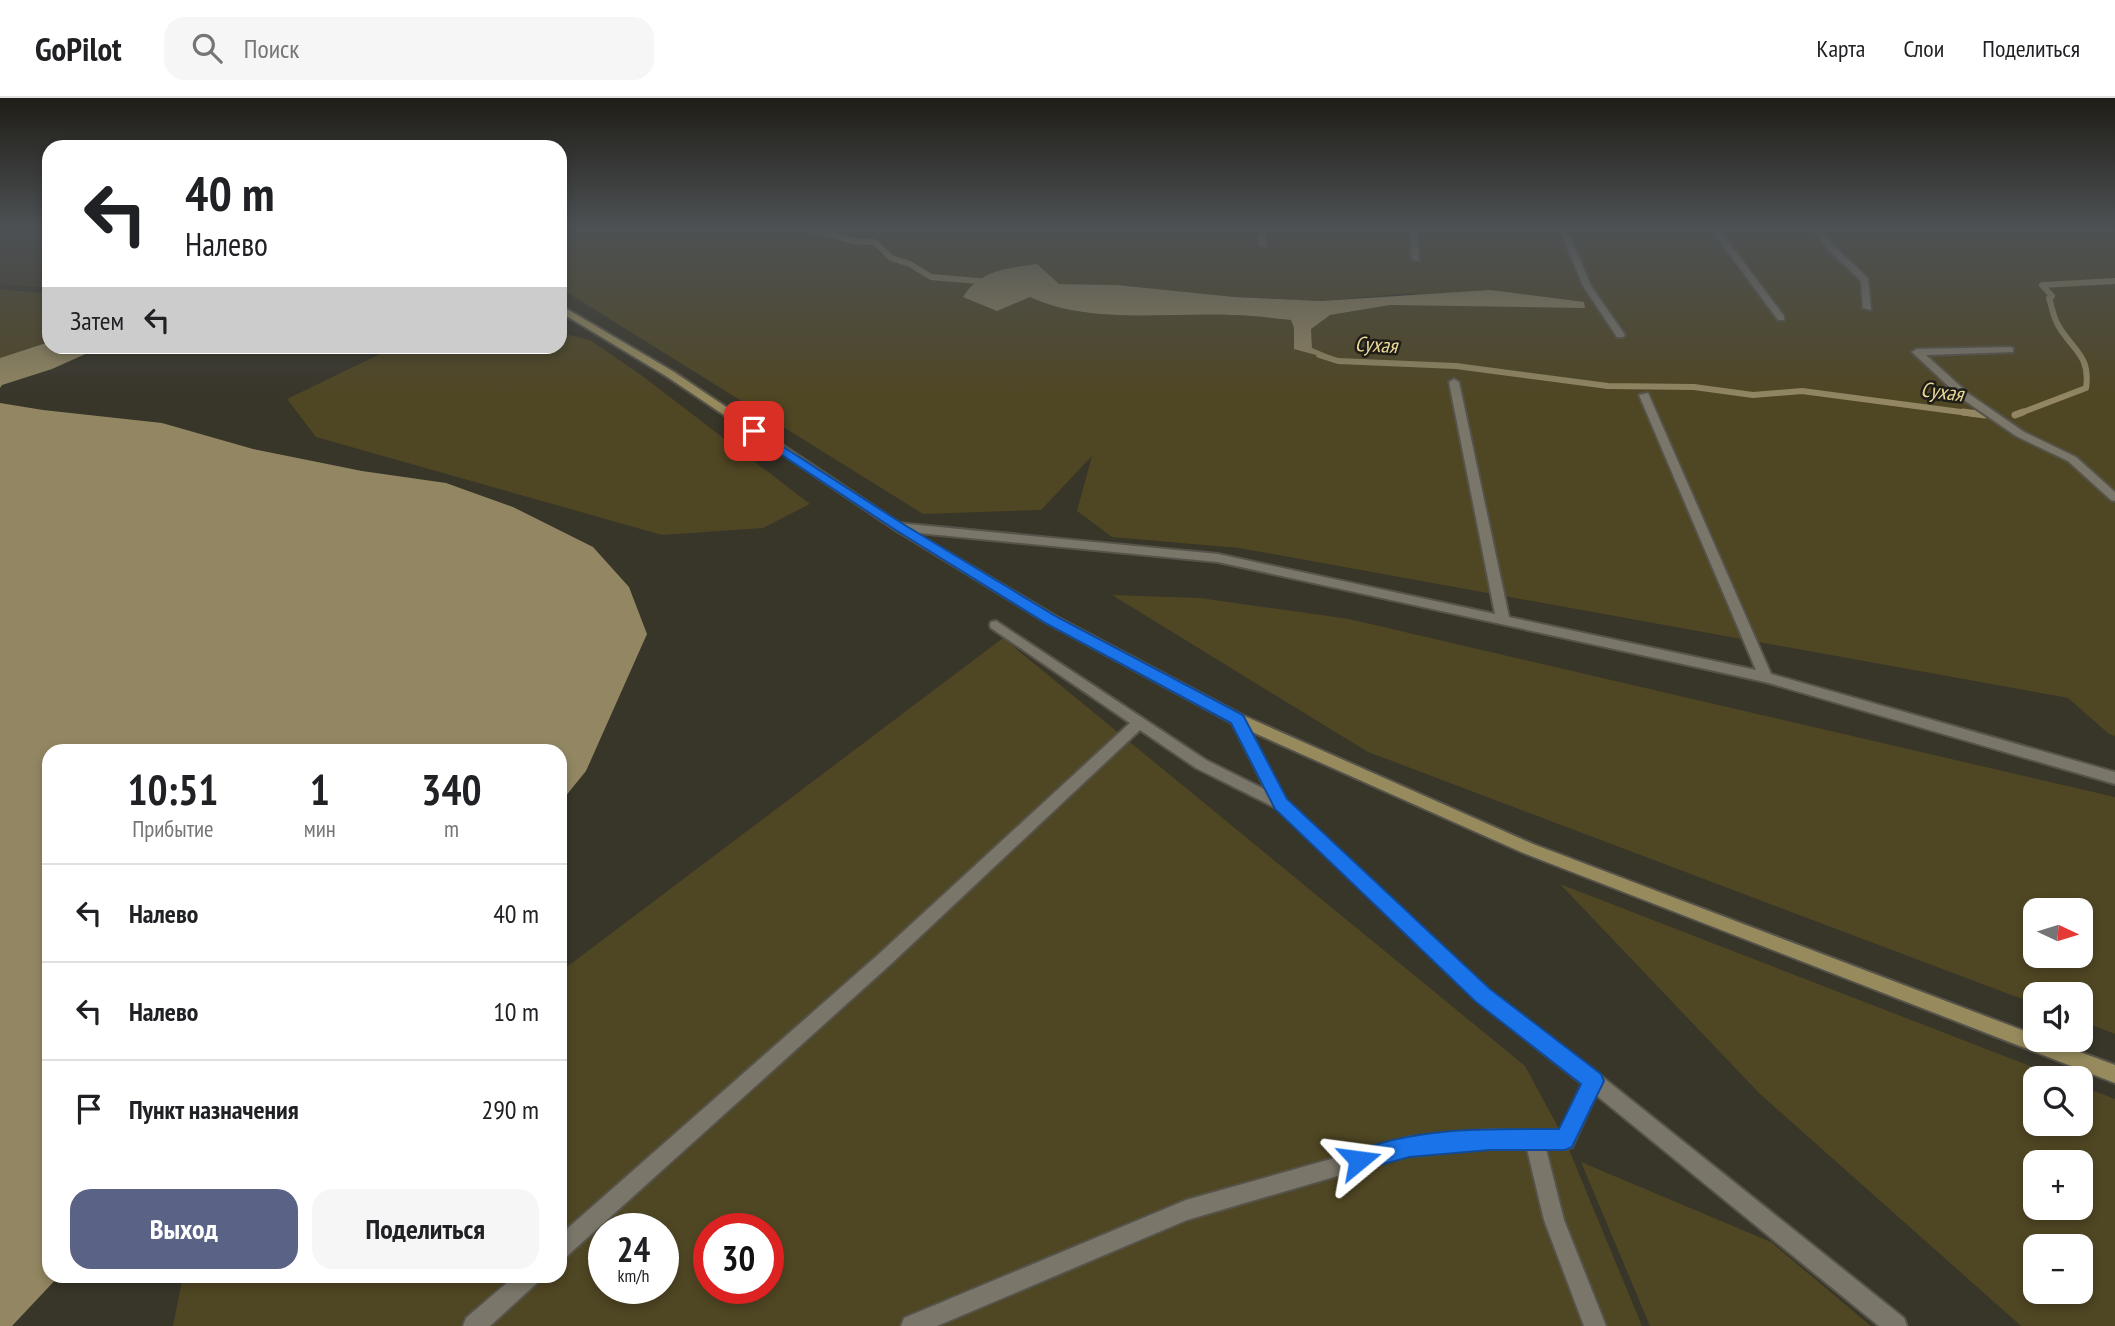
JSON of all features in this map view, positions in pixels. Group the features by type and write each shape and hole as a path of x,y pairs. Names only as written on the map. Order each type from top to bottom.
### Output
{"main road":[{"path":"567,312 670,374 898,527 1052,620 1237,719 1527,848 2115,1074"}],"street":[{"path":"1587,285 1620,334"},
{"path":"1757,285 1781,318"},
{"path":"1866,285 1868,307"},
{"path":"2010,349 1917,352 1965,396 2020,434 2072,459 2115,498"},
{"path":"1454,382 1503,620"},
{"path":"1644,396 1766,677"},
{"path":"898,527 1218,558 1766,677 2115,778"},
{"path":"996,625 1201,764 1281,804 1483,996 1593,1081 1896,1326"},
{"path":"1237,719 1281,804"},
{"path":"567,1243 886,958 1139,722"},
{"path":"912,1326 1186,1210 1409,1146 1490,1139 1565,1140 1593,1081"},
{"path":"1534,1140 1554,1220 1595,1326"},
{"path":"474,1326 522,1283"}],"shaded area":[{"path":"567,285 1032,285 1030,297 1053,306 1078,311 1130,315 1239,315 1291,320 1294,328 1294,349 1312,348 1311,328 1330,315 1390,305 1447,305 1411,293 1321,301 1235,297 1120,285 2115,285 2115,736 2109,734 2068,698 1239,548 1112,537 1077,511 1092,456 1041,510 923,514 567,292"},
{"path":"973,285 1120,285 1235,297 1321,301 1490,290 1584,302 1585,308 1390,305 1330,315 1311,329 1312,348 1331,356 1327,358 1294,349 1294,328 1291,320 1239,315 1103,314 1053,306 1030,297 997,311 963,297"},
{"path":"0,289 42,293 42,344 0,358"},
{"path":"567,335 590,340 641,375 810,504 763,528 662,535 316,437 287,399 380,354 567,354"},
{"path":"42,344 42,354 85,354 0,388 0,358"},
{"path":"0,403 162,423 253,449 362,471 446,483 513,507 593,547 629,587 647,634 586,771 567,794 567,744 42,744 42,1283 52,1283 12,1326 0,1326"},
{"path":"1112,595 1200,598 1349,619 2115,797 2115,1034 2093,1026 2093,982 2023,982 2023,999 1368,752"},
{"path":"1003,638 1525,1066 1565,1140 1642,1326 173,1326 182,1283 567,1283 567,967"},
{"path":"1560,884 2030,1066 2023,1066 2023,1136 2093,1136 2093,1091 2115,1099 2115,1326 2021,1326 1759,1093"},
{"path":"1581,1162 1771,1242 1871,1326 1650,1326"}],"waterway":[{"name":"Сухая","path":"2018,414 2086,388 2087,377 2083,360 2058,325 2049,298 2052,296 2042,285"},
{"name":"Сухая","path":"1319,355 1338,361 1456,366 1608,386 1694,387 1753,395 1802,391 1976,414"},
{"name":"Сухая","path":"1963,412 1985,415"},
{"name":"Сухая","path":"2015,415 2023,412"}],"route":[{"path":"754,431 898,527 1052,620 1237,719 1281,804 1483,996 1593,1081 1565,1140 1490,1139 1409,1146 1359,1160"}]}
